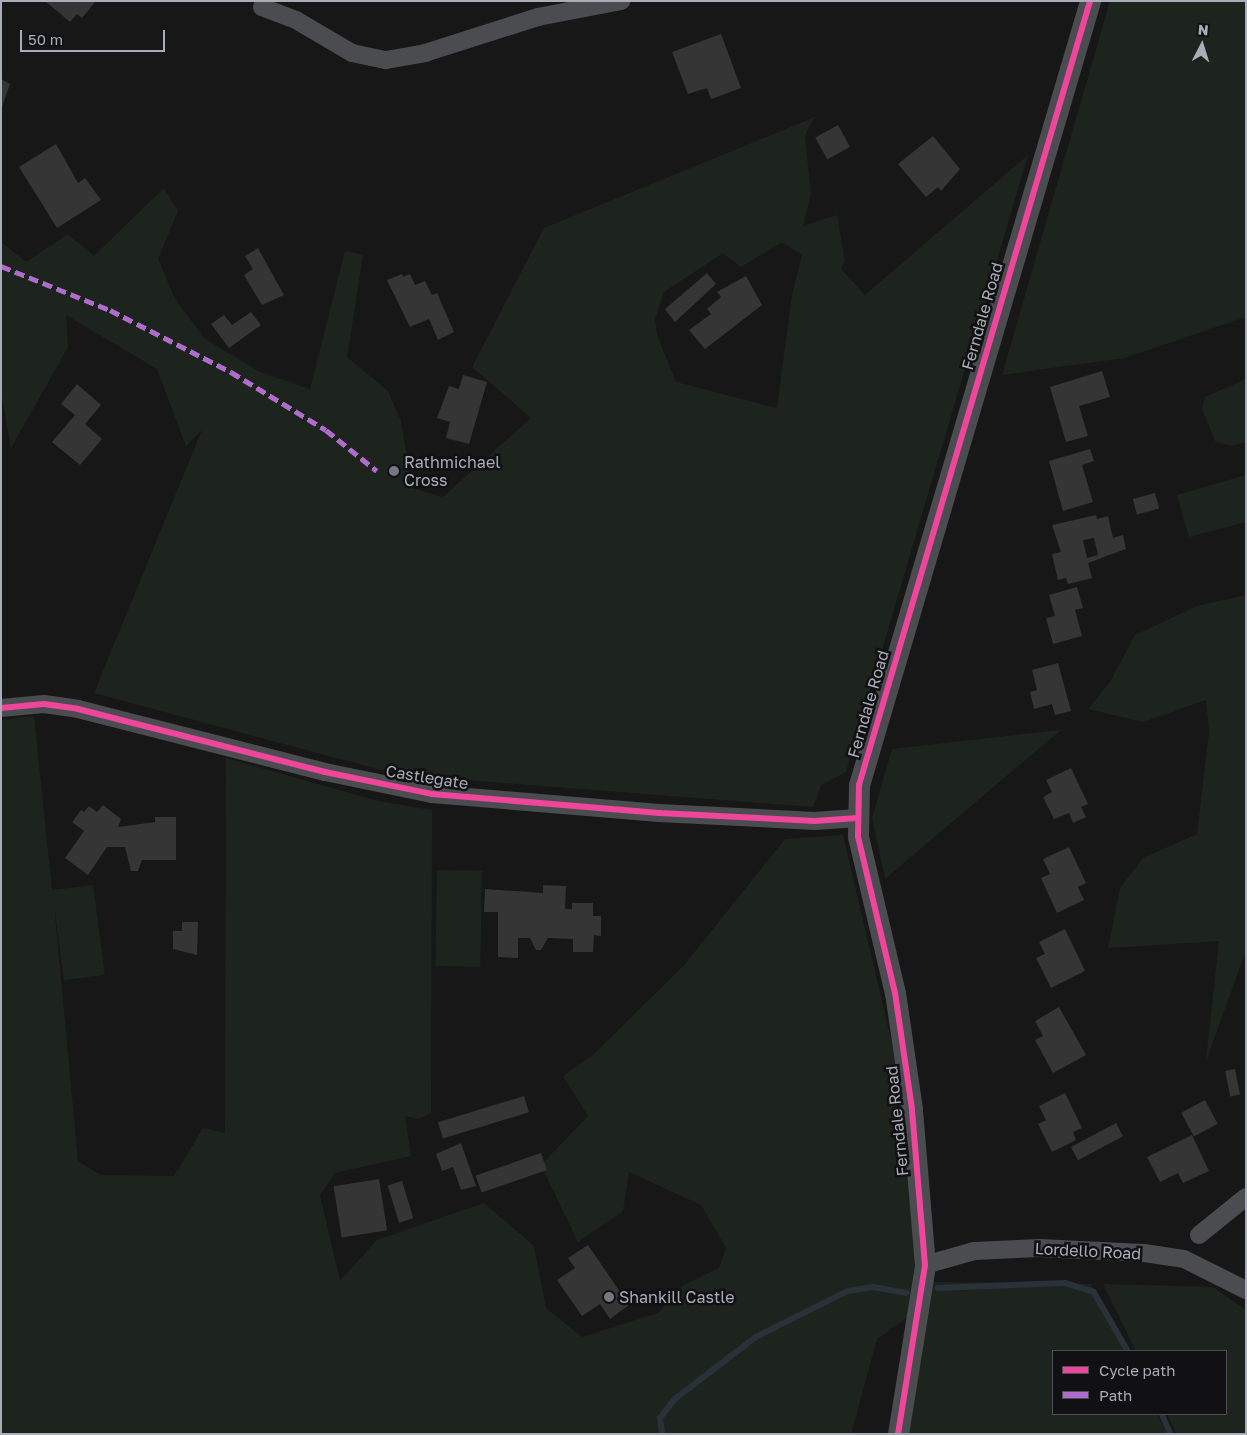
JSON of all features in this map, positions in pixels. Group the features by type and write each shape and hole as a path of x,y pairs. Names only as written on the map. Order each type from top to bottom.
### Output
{"street":[{"path":"262,7 286,8 352,53 386,60 425,53 538,17 621,1"},
{"name":"Ferndale Road","path":"898,1434 925,1265 912,1109 895,993 857,818 859,785 874,728 1090,1"},
{"name":"Castlegate","path":"1,708 44,704 78,709 325,772 432,794 659,813 815,821 857,818"},
{"path":"1199,1235 1246,1197"},
{"name":"Lordello Road","path":"925,1265 974,1250 1039,1248 1144,1253 1184,1259 1246,1290"}],"shaded area":[{"path":"1110,1 1246,1 1246,317 1124,358 1002,375"},
{"path":"815,117 805,135 811,194 803,226 837,215 845,261 841,269 865,295 1028,155 846,772 821,785 813,807 400,775 94,693 202,430 186,446 157,369 66,315 68,347 11,448 1,391 1,242 26,262 68,234 94,256 164,188 178,211 158,259 175,299 205,339 260,372 310,389 345,251 363,255 347,357 388,391 401,421 412,488 443,497 531,418 472,367 544,228","holes":["782,242 802,255 792,295 777,408 676,382 657,335 655,319 664,292 723,253 741,267"]},
{"path":"1246,379 1246,442 1231,446 1215,441 1202,409 1205,397"},
{"path":"1246,475 1246,522 1189,537 1177,495"},
{"path":"1246,595 1246,951 1206,1061 1219,941 1108,948 1120,888 1143,858 1197,834 1209,732 1206,700 1143,722 1088,709 1110,682 1135,635 1197,606"},
{"path":"34,716 52,890 93,885 105,975 64,980 54,904 78,1161 101,1175 174,1176 203,1128 225,1133 226,758 378,801 432,810 431,1113 418,1119 405,1116 411,1156 335,1173 320,1195 340,1281 377,1240 484,1203 534,1246 546,1308 582,1337 658,1313 682,1286 719,1268 726,1248 701,1205 629,1172 623,1211 578,1242 541,1165 588,1116 563,1076 593,1055 685,964 785,839 843,835 900,1078 915,1255 909,1316 877,1339 851,1434 1,1434 1,720"},
{"path":"1061,730 885,878 872,818 892,749"},
{"path":"437,870 482,871 480,967 435,966"},
{"path":"932,1282 1091,1284 1124,1350 1052,1350 1052,1415 1158,1415 1167,1434 907,1434"},
{"path":"1103,1284 1213,1287 1246,1310 1246,1434 1176,1434 1167,1415 1227,1415 1227,1350 1136,1350"}],"building":[{"path":"45,1 96,1 82,18 77,14 70,22"},
{"path":"721,34 741,88 711,99 707,88 688,94 672,52"},
{"path":"1,79 10,84 1,110"},
{"path":"838,125 850,147 827,159 815,138"},
{"path":"933,136 960,169 941,191 938,187 926,197 898,164"},
{"path":"56,144 78,183 85,178 101,200 57,228 19,167"},
{"path":"258,248 284,295 262,305 244,275 253,269 245,256"},
{"path":"707,273 716,284 675,322 665,309"},
{"path":"402,274 403,277 410,274 415,285 425,281 432,295 437,293 454,332 438,340 429,319 410,327 387,280"},
{"path":"746,276 762,305 705,349 689,330 711,314 707,309 721,297 717,292"},
{"path":"251,312 261,325 229,348 211,324 224,315 232,325"},
{"path":"1102,371 1110,397 1079,406 1088,436 1066,442 1050,387"},
{"path":"463,375 487,382 469,444 446,438 450,422 437,418 449,386 459,389"},
{"path":"77,384 101,405 85,424 102,439 80,465 52,442 75,415 61,404"},
{"path":"1090,449 1094,461 1082,465 1093,502 1063,511 1049,461"},
{"path":"1155,493 1159,508 1137,514 1133,499"},
{"path":"1096,515 1097,519 1108,516 1113,538 1123,535 1126,549 1088,563 1092,578 1068,584 1066,578 1058,580 1052,554 1061,552 1052,525","holes":["1094,538 1098,555 1087,558 1083,540"]},
{"path":"1077,587 1083,608 1075,610 1082,636 1053,644 1046,618 1055,616 1049,595"},
{"path":"1058,663 1071,711 1055,715 1052,704 1034,709 1030,692 1037,690 1032,670"},
{"path":"1071,768 1088,804 1081,807 1086,817 1073,823 1069,813 1054,819 1043,797 1052,792 1046,780"},
{"path":"103,805 121,819 118,827 155,822 155,817 176,817 176,860 142,860 138,871 131,871 125,847 107,847 88,875 65,858 84,831 72,822 81,810 84,812 89,806 97,812"},
{"path":"1069,847 1086,883 1078,887 1084,900 1057,913 1041,878 1050,874 1043,859"},
{"path":"543,885 566,886 565,909 572,909 572,903 593,903 593,916 601,916 601,936 594,935 593,952 573,952 573,939 548,938 541,950 536,950 530,938 518,938 518,958 498,957 498,912 484,912 485,889 543,893"},
{"path":"182,922 198,922 197,955 173,949 173,931 182,931"},
{"path":"1065,929 1085,971 1051,988 1036,958 1045,954 1039,942"},
{"path":"1059,1007 1086,1055 1053,1073 1035,1040 1043,1036 1035,1021"},
{"path":"1235,1069 1240,1095 1230,1096 1225,1071"},
{"path":"1065,1093 1082,1128 1073,1132 1076,1140 1052,1152 1038,1124 1046,1120 1039,1106"},
{"path":"524,1096 529,1112 443,1139 438,1122"},
{"path":"1205,1100 1218,1124 1194,1137 1181,1113"},
{"path":"1116,1123 1123,1136 1078,1160 1071,1147"},
{"path":"1192,1135 1209,1171 1183,1183 1178,1173 1160,1182 1147,1157"},
{"path":"461,1143 476,1186 461,1190 453,1167 442,1171 436,1154"},
{"path":"541,1153 547,1170 482,1192 476,1175"},
{"path":"379,1179 387,1230 342,1238 334,1186"},
{"path":"402,1181 413,1218 399,1223 388,1185"},
{"path":"588,1245 629,1305 610,1319 600,1304 582,1316 557,1280 575,1268 568,1258"}],"waterway":[{"path":"938,1288 1065,1283 1094,1292 1127,1350"},
{"path":"662,1434 660,1418 675,1399 756,1337 848,1291 873,1287 906,1293"},
{"path":"1162,1415 1171,1434"}],"marked path":[{"path":"1,266 110,310 231,372 326,430 377,471"}],"cycle path":[{"path":"898,1434 925,1265 912,1109 895,993 858,836 859,785 1090,1"},
{"path":"1,708 44,704 78,709 325,772 432,794 659,813 815,821 857,818"}],"place":[{"name":"Rathmichael Cross","path":"394,471"},
{"name":"Shankill Castle","path":"609,1297"}]}
